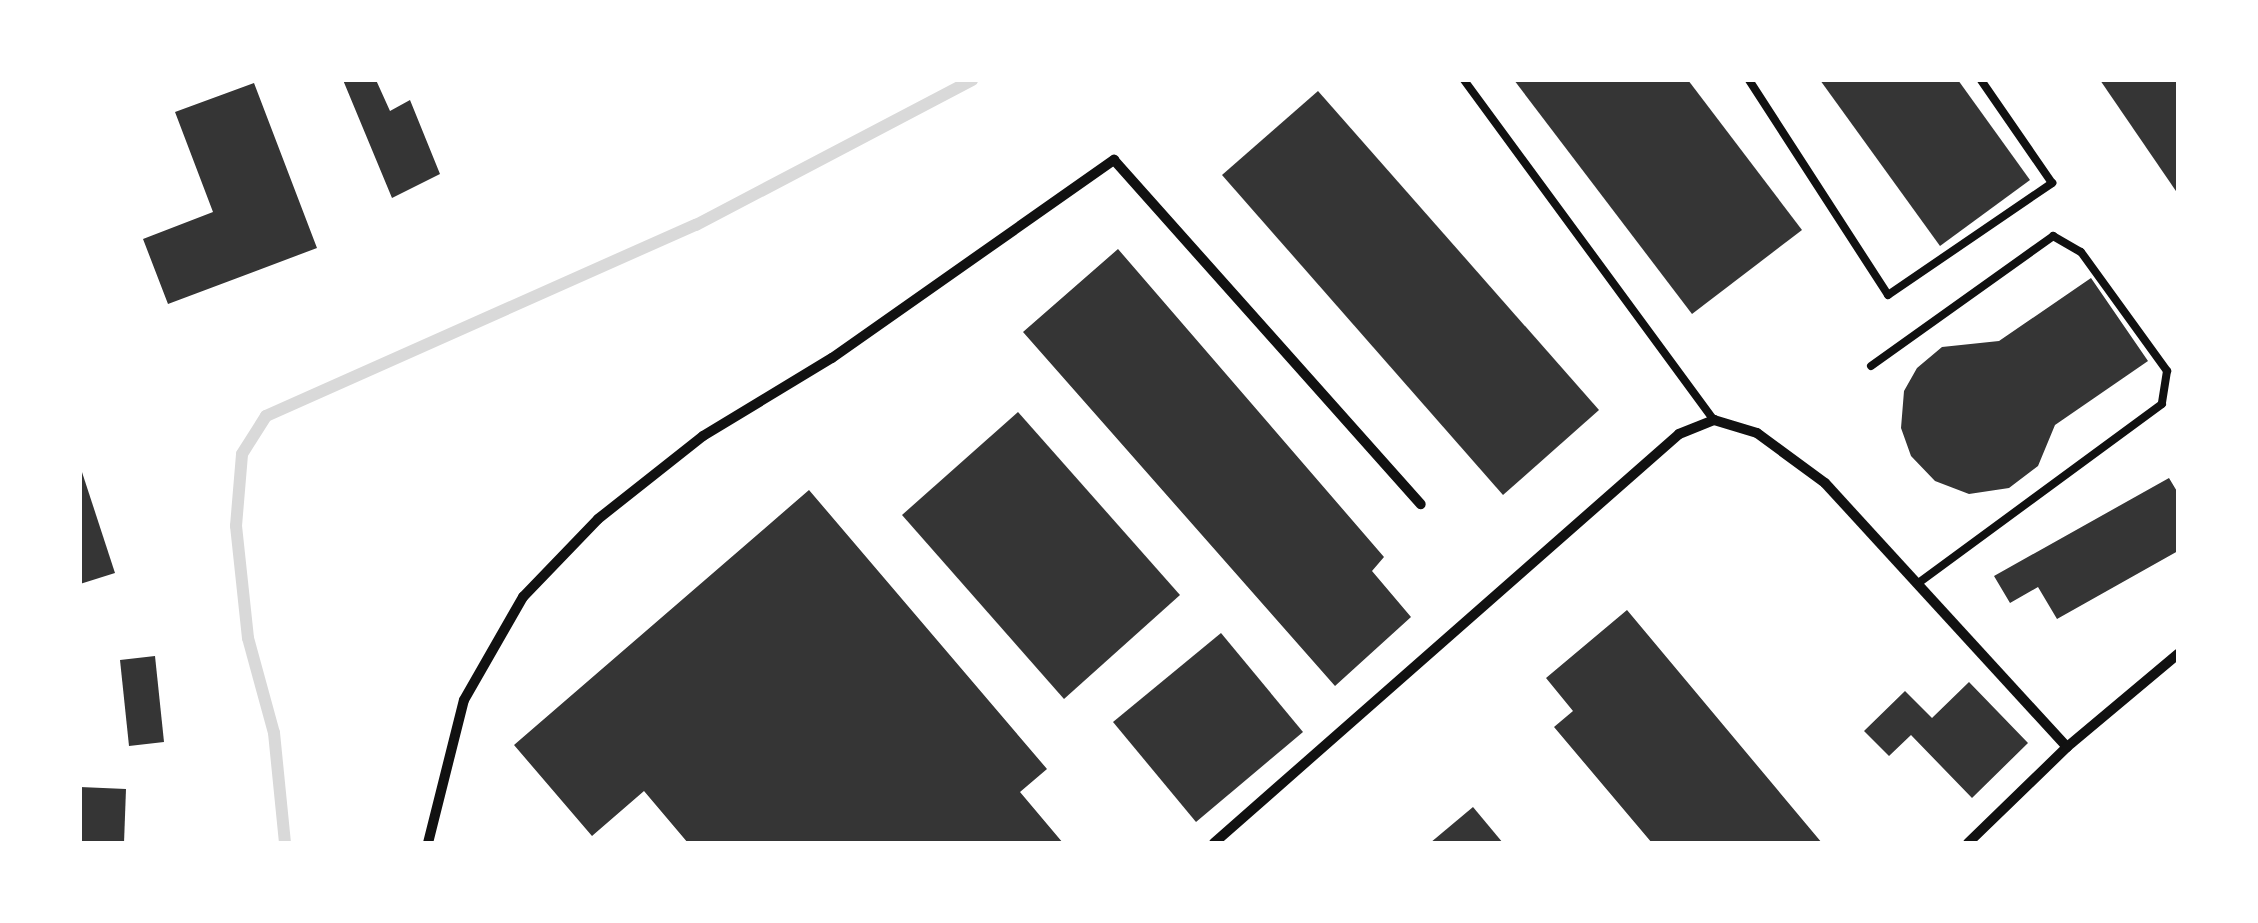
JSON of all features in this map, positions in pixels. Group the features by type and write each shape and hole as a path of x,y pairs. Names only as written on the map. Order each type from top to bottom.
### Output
{"street":[{"path":"428,843 464,700 523,597 598,519 703,436 832,358 1114,160 1421,504"},
{"path":"1214,843 1679,434 1714,420 1758,432 1824,483 2067,747"},
{"path":"1968,843 2067,747 2178,654"}],"lane":[{"path":"1464,80 1714,420"},
{"path":"1749,80 1888,295 2052,183 1981,80"},
{"path":"1871,366 2053,236 2080,252 2167,371 2162,404 1917,584"}],"building":[{"path":"343,80 376,80 390,111 410,100 440,174 392,198"},
{"path":"1514,80 1688,80 1802,230 1692,314"},
{"path":"1820,80 1958,80 2030,180 1940,246"},
{"path":"2100,80 2178,80 2178,194"},
{"path":"254,83 317,248 168,304 143,239 213,212 175,112"},
{"path":"1318,91 1599,410 1503,495 1222,175"},
{"path":"1118,249 1384,557 1372,571 1411,617 1335,686 1023,332"},
{"path":"2091,278 2148,361 2055,425 2038,466 2009,488 1969,494 1935,481 1911,456 1901,428 1904,391 1917,368 1942,347 1999,341"},
{"path":"1018,412 1180,595 1064,699 902,515"},
{"path":"80,466 115,573 80,584"},
{"path":"2169,478 2178,493 2178,551 2057,619 2038,587 2010,603 1994,576"},
{"path":"809,490 1047,769 1020,792 1063,843 688,843 644,791 592,836 514,745"},
{"path":"1627,610 1822,843 1652,843 1554,727 1573,711 1546,678"},
{"path":"1221,633 1303,732 1196,822 1113,722"},
{"path":"155,656 164,742 129,746 120,660"},
{"path":"1969,682 2028,743 1972,798 1911,735 1889,756 1864,731 1905,691 1932,718"},
{"path":"80,787 126,789 124,843 80,843"},
{"path":"1473,807 1503,843 1430,843"}],"waterway":[{"path":"285,843 274,733 248,638 236,526 242,454 266,416 696,225 972,80"}]}
